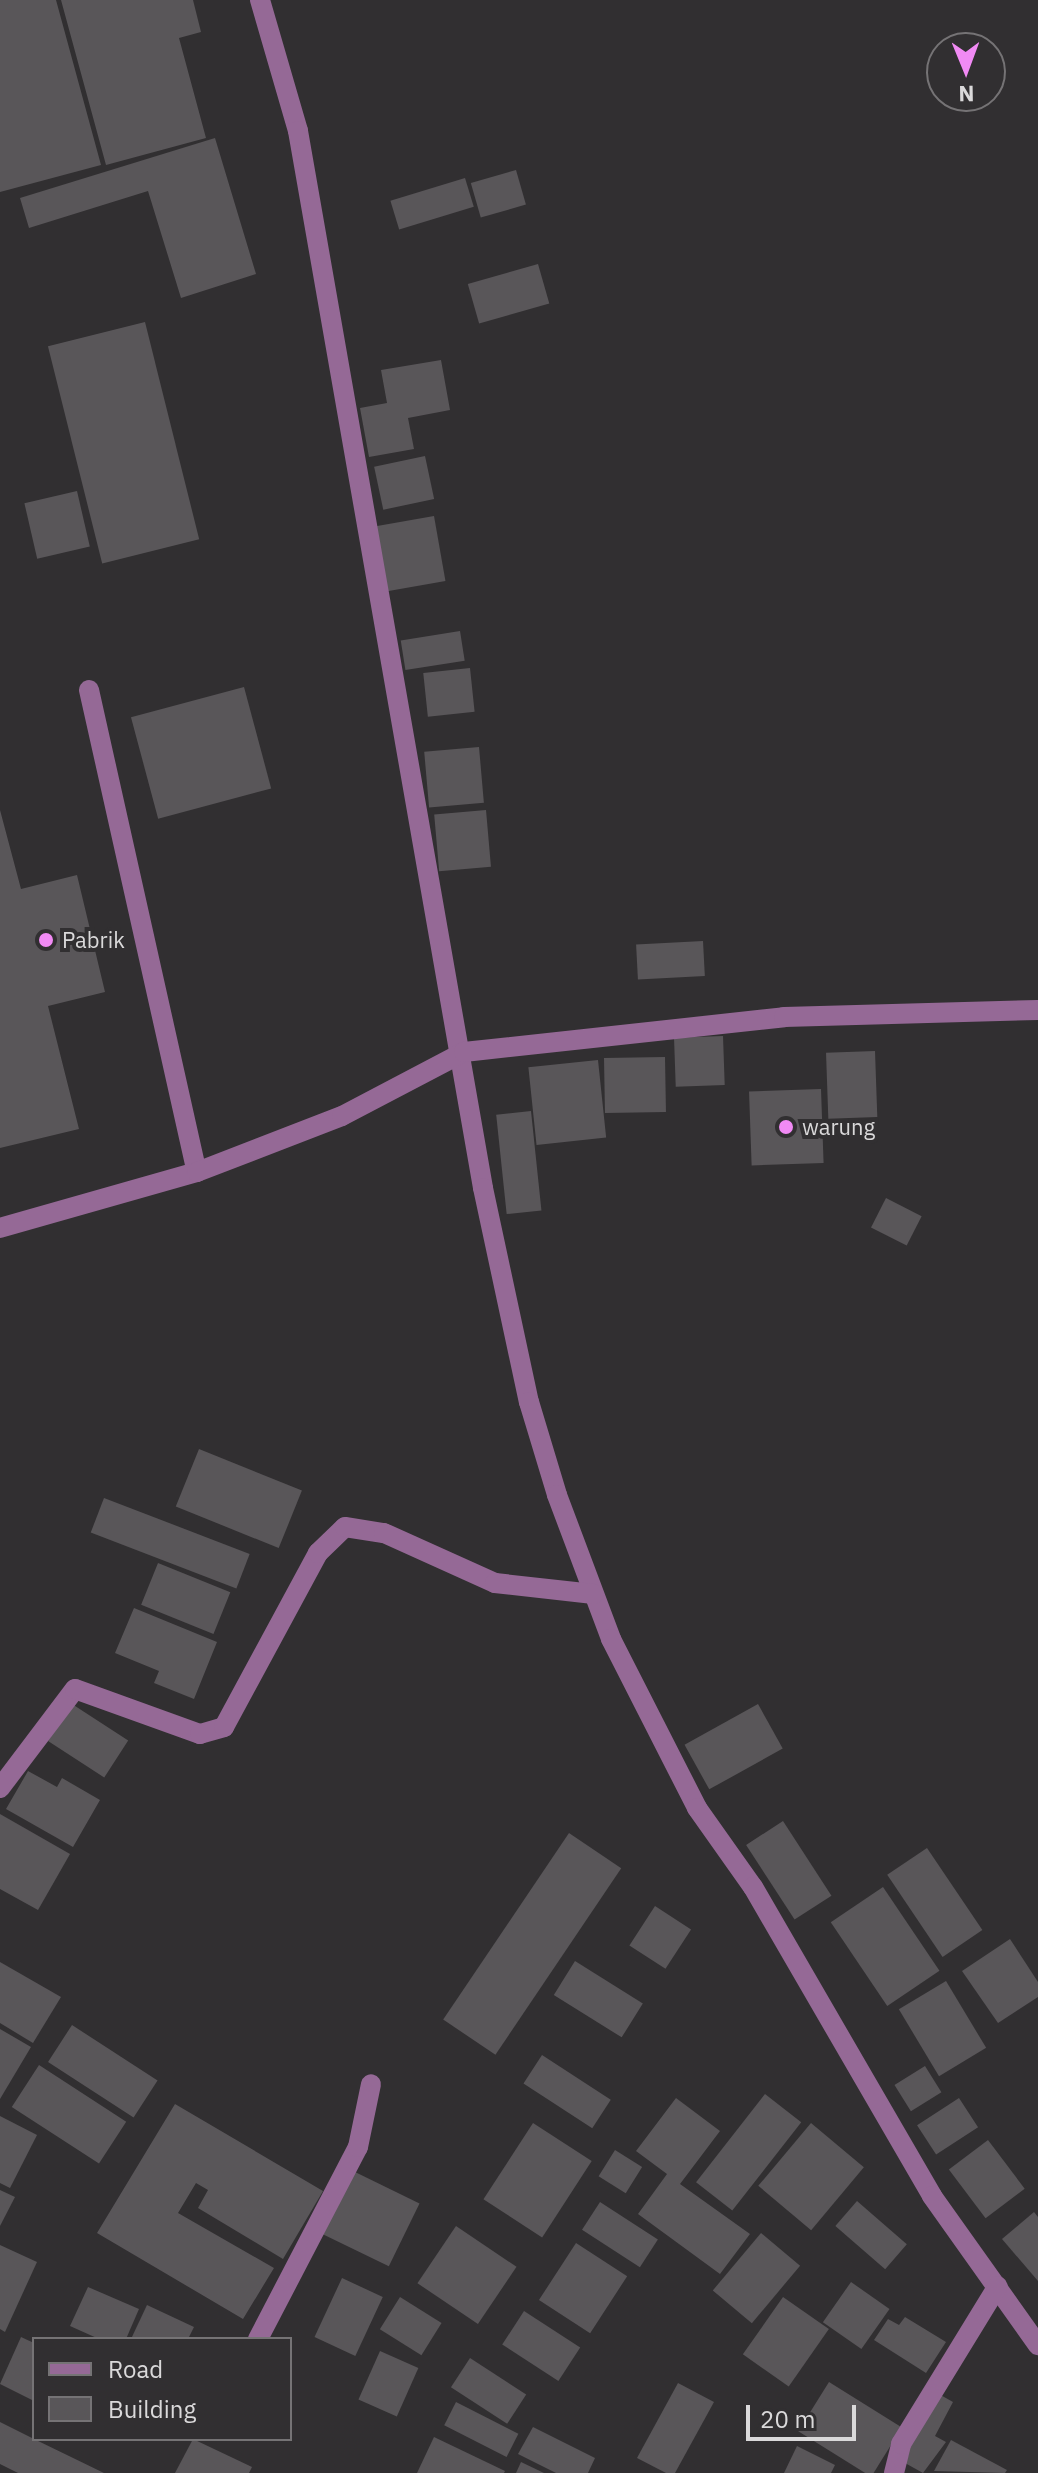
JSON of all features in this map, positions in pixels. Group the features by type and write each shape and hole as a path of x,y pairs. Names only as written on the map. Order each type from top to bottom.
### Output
{"street":[{"path":"260,0 298,131 418,840 464,1052 483,1188 529,1402 593,1594 697,1808 753,1887 932,2196 1038,2345"},
{"path":"89,690 197,1172"},
{"path":"0,1228 197,1172 342,1116 464,1052 784,1017 1038,1010"},
{"path":"0,1788 75,1689 200,1734 224,1727 318,1553 345,1527 384,1533 495,1583 593,1594"},
{"path":"259,2337 358,2147 371,2084"},
{"path":"894,2473 901,2444 998,2286"}],"building":[{"path":"0,0 56,0 101,165 0,192"},
{"path":"61,0 193,0 201,32 179,38 206,138 106,165"},
{"path":"215,138 256,274 181,298 148,191 29,228 20,198"},
{"path":"516,170 526,205 481,218 471,183"},
{"path":"465,178 474,207 399,229 390,201"},
{"path":"538,264 549,303 479,324 468,284"},
{"path":"145,322 199,539 102,564 48,346"},
{"path":"441,360 450,410 408,418 414,449 369,457 360,408 387,403 381,370"},
{"path":"425,456 434,499 383,510 374,467"},
{"path":"77,491 90,547 37,559 24,503"},
{"path":"434,516 445,581 384,592 373,527"},
{"path":"460,631 465,661 405,670 401,640"},
{"path":"470,668 475,712 428,717 423,673"},
{"path":"244,687 271,788 158,819 131,717"},
{"path":"479,747 484,803 429,808 424,752"},
{"name":"Pabrik","path":"0,810 21,889 77,875 105,992 48,1006 79,1129 0,1148"},
{"path":"486,810 491,867 439,871 434,815"},
{"path":"703,941 705,976 638,979 636,945"},
{"path":"723,1036 725,1085 676,1087 674,1038"},
{"name":"warung","path":"875,1051 877,1117 828,1119 826,1053"},
{"path":"665,1057 666,1112 605,1113 604,1058"},
{"path":"598,1060 606,1138 537,1145 528,1067"},
{"name":"warung","path":"821,1089 824,1163 752,1165 749,1092"},
{"path":"531,1111 541,1210 507,1214 496,1115"},
{"name":"warung","path":"886,1198 922,1216 907,1246 871,1227"},
{"path":"199,1449 302,1491 279,1548 176,1506"},
{"path":"104,1498 250,1554 236,1588 91,1533"},
{"path":"158,1563 230,1592 213,1634 141,1605"},
{"path":"134,1608 217,1642 194,1699 154,1683 159,1671 115,1653"},
{"path":"72,1704 128,1740 104,1777 48,1741"},
{"path":"758,1704 783,1749 709,1789 685,1745"},
{"path":"28,1771 57,1787 62,1778 100,1800 73,1847 6,1809"},
{"path":"0,1814 70,1854 38,1910 0,1889"},
{"path":"783,1821 831,1896 795,1920 746,1845"},
{"path":"569,1833 621,1868 495,2055 443,2020"},
{"path":"927,1848 982,1930 943,1957 887,1875"},
{"path":"883,1887 939,1971 887,2006 831,1922"},
{"path":"655,1906 691,1929 665,1969 629,1945"},
{"path":"1010,1939 1038,1982 1038,1997 998,2023 962,1971"},
{"path":"575,1961 643,2003 622,2037 554,1995"},
{"path":"0,1962 61,1997 33,2043 0,2023"},
{"path":"946,1981 986,2048 939,2076 899,2009"},
{"path":"72,2025 158,2081 134,2117 48,2062"},
{"path":"0,2029 31,2047 0,2099"},
{"path":"542,2055 611,2100 592,2128 523,2084"},
{"path":"39,2065 126,2122 99,2164 12,2107"},
{"path":"925,2066 941,2092 911,2111 894,2085"},
{"path":"765,2094 801,2122 732,2211 696,2182"},
{"path":"676,2098 720,2131 680,2184 750,2234 720,2274 638,2214 667,2174 636,2151"},
{"path":"959,2098 978,2127 936,2155 917,2125"},
{"path":"175,2104 323,2191 283,2259 198,2208 208,2190 196,2183 178,2213 274,2268 243,2319 97,2233"},
{"path":"0,2116 37,2135 10,2188 0,2183"},
{"path":"533,2123 592,2161 542,2237 483,2199"},
{"path":"811,2123 864,2167 811,2230 758,2186"},
{"path":"988,2140 1025,2189 986,2218 949,2169"},
{"path":"615,2150 642,2167 626,2193 599,2176"},
{"path":"353,2171 420,2203 389,2266 322,2234"},
{"path":"0,2190 15,2197 0,2226"},
{"path":"857,2201 907,2244 885,2269 835,2226"},
{"path":"600,2202 658,2240 640,2267 582,2230"},
{"path":"1034,2212 1038,2217 1038,2281 1002,2239"},
{"path":"456,2226 517,2267 478,2324 417,2283"},
{"path":"761,2233 800,2266 752,2323 713,2290"},
{"path":"576,2243 627,2276 590,2333 539,2300"},
{"path":"0,2245 37,2262 5,2332 0,2329"},
{"path":"342,2278 383,2297 355,2356 315,2337"},
{"path":"851,2282 890,2309 861,2349 823,2322"},
{"path":"88,2287 139,2309 127,2337 95,2337 70,2326"},
{"path":"400,2297 442,2323 421,2355 380,2329"},
{"path":"783,2297 829,2329 789,2386 743,2354"},
{"path":"147,2305 194,2327 189,2337 132,2337"},
{"path":"524,2311 580,2347 558,2381 502,2345"},
{"path":"905,2317 946,2342 926,2373 874,2340 888,2319 899,2325"},
{"path":"21,2337 32,2342 32,2400 0,2384"},
{"path":"380,2351 418,2368 397,2417 358,2399"},
{"path":"470,2358 526,2394 507,2424 451,2387"},
{"path":"829,2382 902,2428 874,2473 865,2473 798,2431"},
{"path":"678,2383 714,2402 675,2473 666,2473 637,2458"},
{"path":"937,2393 953,2402 935,2436 946,2442 923,2473 896,2458"},
{"path":"456,2402 518,2434 507,2457 444,2425"},
{"path":"0,2422 32,2438 32,2441 39,2441 104,2473 18,2473 0,2464"},
{"path":"533,2427 595,2458 588,2473 556,2473 518,2454"},
{"path":"434,2437 505,2471 417,2473"},
{"path":"951,2440 1007,2470 1005,2473 934,2471"},
{"path":"192,2441 252,2467 249,2473 175,2473"},
{"path":"797,2446 835,2465 831,2473 784,2473"},
{"path":"521,2462 544,2473 516,2473"}],"place":[{"name":"Pabrik","path":"46,940"},
{"name":"warung","path":"786,1127"}]}
